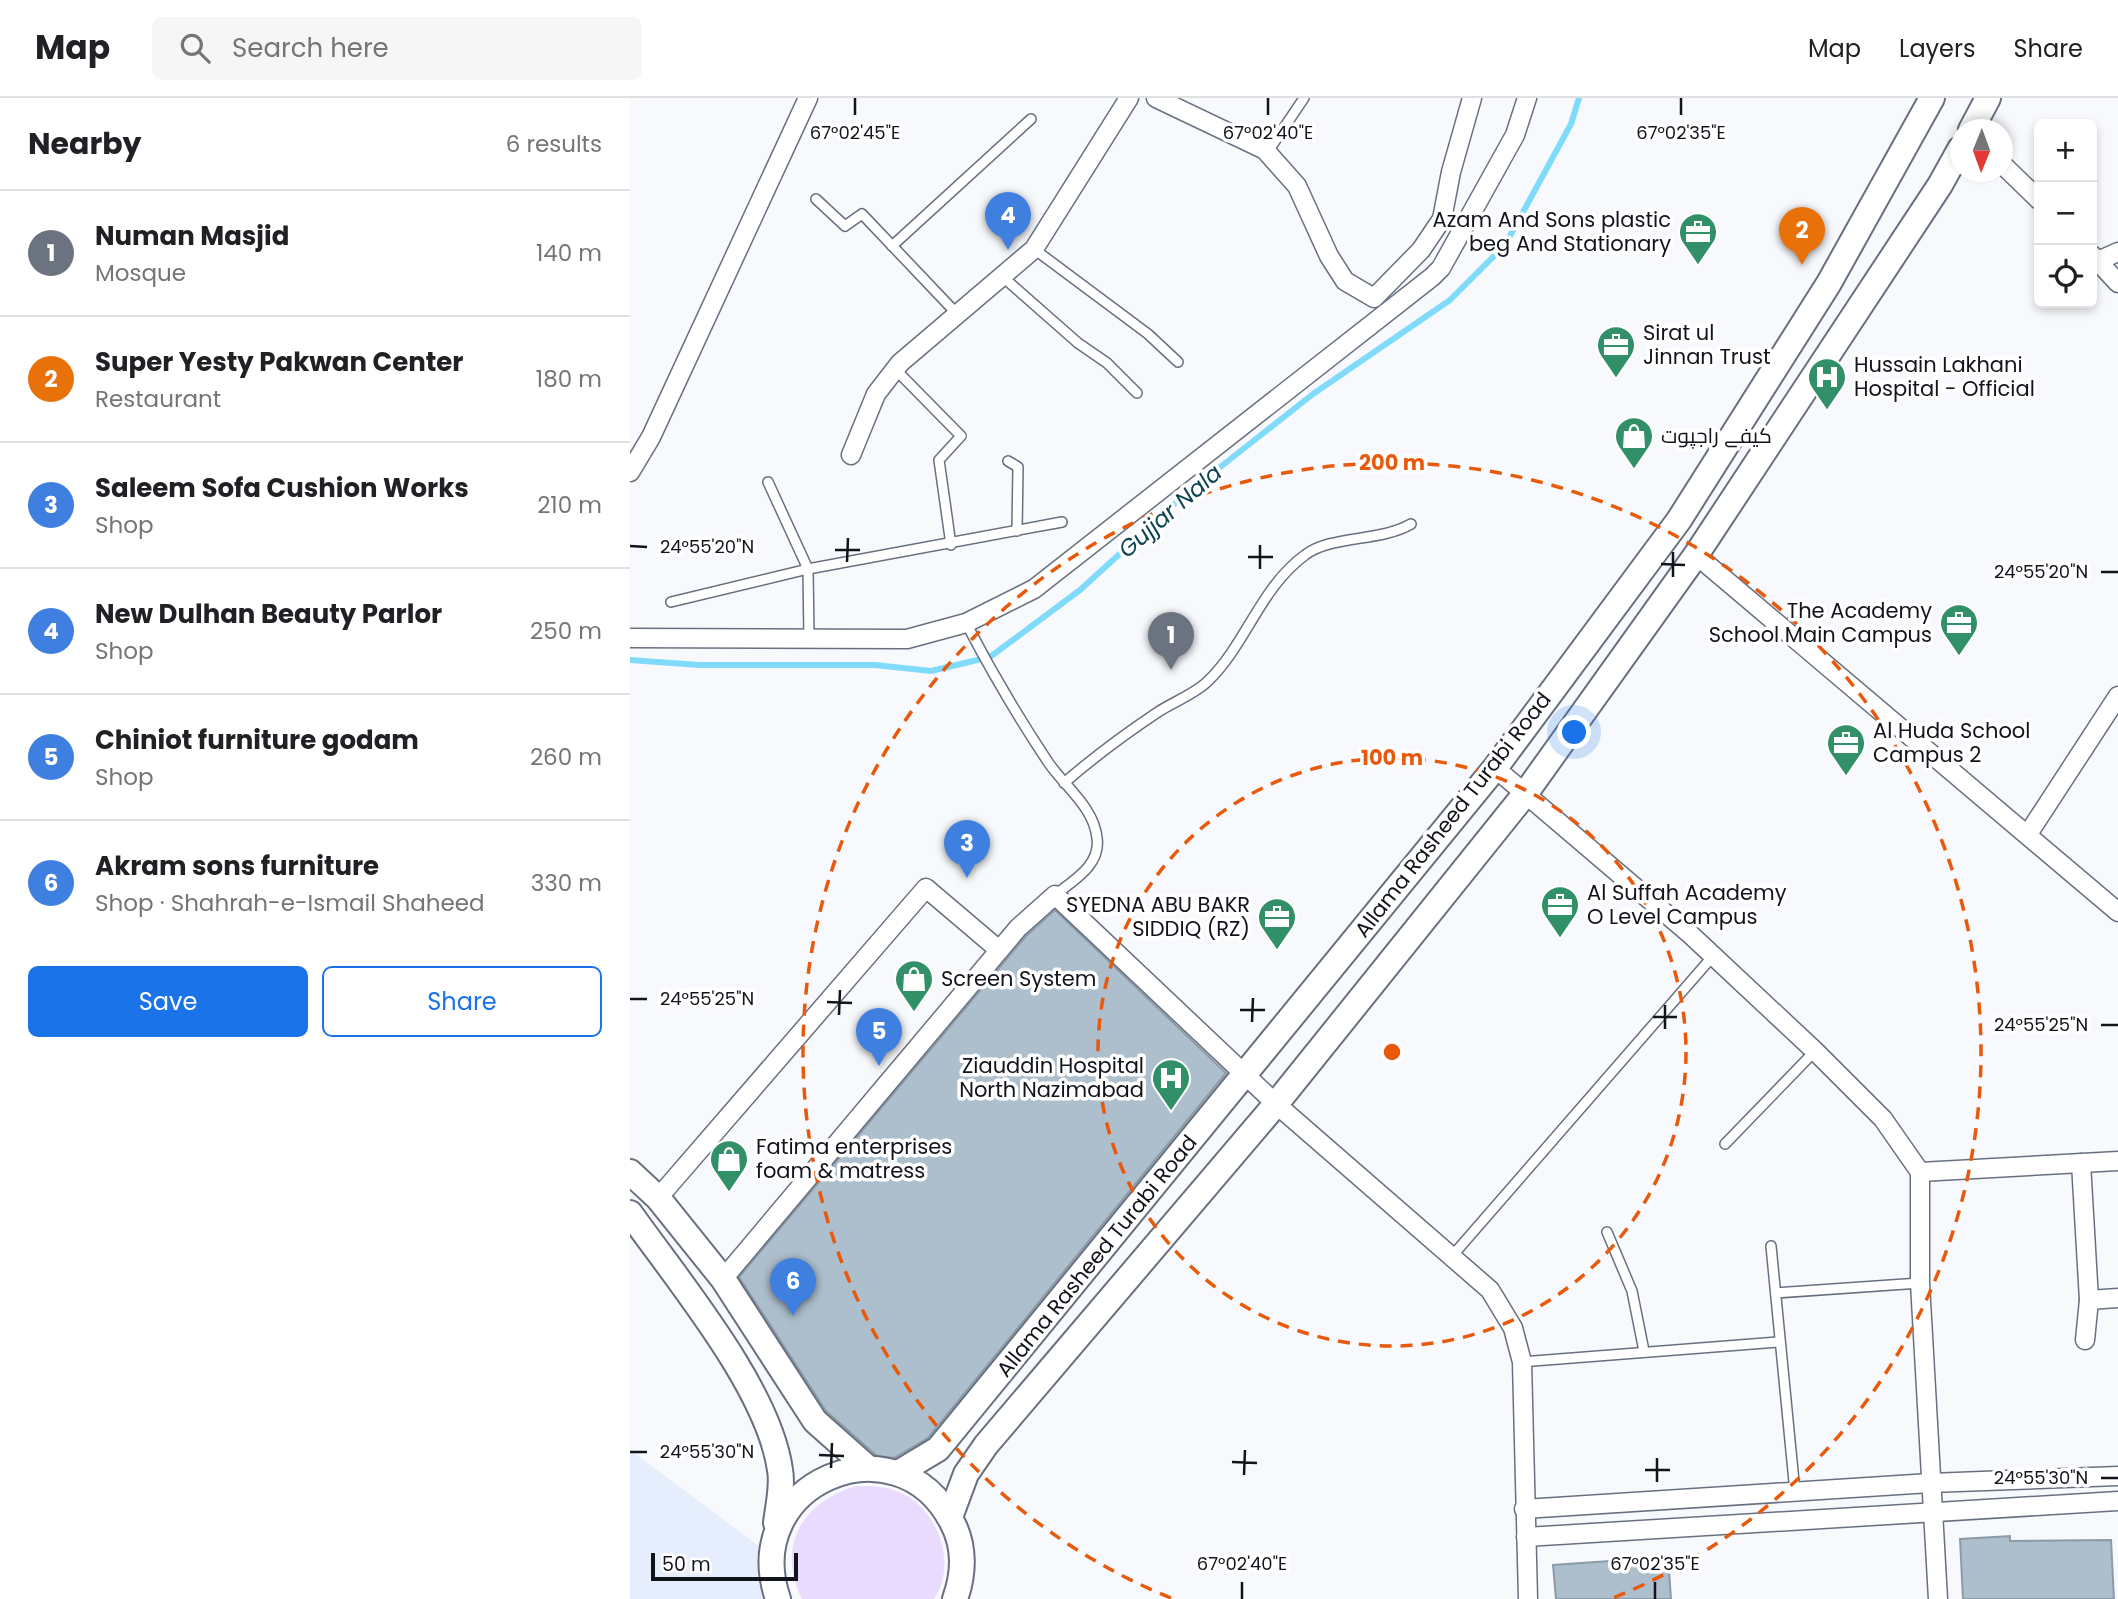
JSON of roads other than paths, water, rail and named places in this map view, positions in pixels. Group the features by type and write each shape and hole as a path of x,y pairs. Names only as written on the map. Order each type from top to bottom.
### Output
{"main road":[{"name":"Allama Rasheed Turabi Road","path":"898,1473 938,1449 1494,768 1679,520 1829,283 1931,98"},
{"path":"1977,119 1988,98"},
{"name":"Allama Rasheed Turabi Road","path":"950,1517 966,1474 986,1445 1276,1104 1525,794 1696,555 1950,168"},
{"path":"1710,471 1739,490"},
{"path":"1616,604 1646,625"},
{"path":"630,1172 658,1198 723,1279 815,1421 867,1468"},
{"path":"630,1213 737,1366 770,1425 781,1472 771,1555 771,1593"},
{"path":"776,1527 790,1505 810,1486 837,1472 867,1468 898,1473 925,1487 950,1517 957,1530 963,1557 965,1594"}],"street":[{"path":"630,472 651,437 808,98"},
{"path":"851,455 876,394 895,369 1034,249 1129,98"},
{"path":"1156,98 1209,121 1268,153 1297,186 1329,256 1345,281 1374,298 1421,250 1442,219 1451,172 1472,98"},
{"path":"630,638 907,639 966,623 1042,583 1441,268 1515,135 1527,98"},
{"path":"2013,174 2034,195"},
{"path":"2097,257 2118,252"},
{"path":"2097,260 2118,283"},
{"path":"1696,555 2118,912"},
{"path":"2028,834 2118,696"},
{"path":"1494,768 1713,956 1815,1051 1883,1119 1920,1172 1920,1283 1938,1599"},
{"path":"658,1198 926,888 999,950"},
{"path":"723,1279 1018,928 1055,895 1244,1075 1490,1290 1513,1328 1522,1362 1528,1599"},
{"path":"1920,1172 2118,1161"},
{"path":"2081,1163 2090,1300 2085,1340"},
{"path":"2090,1300 2118,1298"},
{"path":"1524,1509 1930,1483 2118,1476"},
{"path":"1526,1537 2118,1501"}],"lane":[{"path":"1268,153 1304,98"},
{"path":"892,246 1031,119"},
{"path":"816,199 845,226 862,214 958,314"},
{"path":"1034,249 1148,334 1178,362"},
{"path":"1003,277 1078,343 1107,363 1137,393"},
{"path":"895,369 961,436 939,460 951,545"},
{"path":"1009,461 1018,467 1017,531"},
{"path":"768,482 808,569 809,638"},
{"path":"671,602 808,569 951,545 1062,522"},
{"path":"1064,783 1111,743 1207,682 1252,622 1272,585 1307,553 1337,544 1378,537 1411,524"},
{"path":"966,623 999,685 1064,783 1090,815 1098,839 1091,866 1055,895"},
{"path":"1453,1255 1713,956"},
{"path":"1725,1144 1815,1051"},
{"path":"1607,1232 1632,1291 1644,1351"},
{"path":"1771,1245 1778,1342 1795,1492"},
{"path":"1776,1293 1920,1283"},
{"path":"1522,1362 1778,1342"}],"waterway":[{"name":"Gujjar Nala","path":"630,660 699,665 875,665 931,671 990,657 1080,590 1181,498 1313,394 1450,300 1505,245 1571,124 1579,98"}],"place":[{"name":"New Dulhan Beauty Parlor","path":"1008,250"},
{"name":"Super Yesty Pakwan Center","path":"1802,265"},
{"name":"Azam And Sons plastic beg And Stationary","path":"1698,266"},
{"name":"Sirat ul Jinnan Trust","path":"1616,379"},
{"name":"Hussain Lakhani Hospital - Official","path":"1827,411"},
{"name":"کیفے راجپوت","path":"1634,470"},
{"name":"The Academy School Main Campus","path":"1959,657"},
{"name":"Numan Masjid","path":"1171,670"},
{"name":"Al Huda School Campus 2","path":"1846,777"},
{"name":"Saleem Sofa Cushion Works","path":"967,878"},
{"name":"Al Suffah Academy O Level Campus","path":"1560,939"},
{"name":"SYEDNA ABU BAKR SIDDIQ (RZ)","path":"1277,951"},
{"name":"Screen System","path":"914,1013"},
{"name":"Chiniot furniture godam","path":"879,1066"},
{"name":"Ziauddin Hospital North Nazimabad","path":"1171,1112"},
{"name":"Fatima enterprises foam & matress","path":"729,1193"},
{"name":"Akram sons furniture","path":"793,1316"}]}
